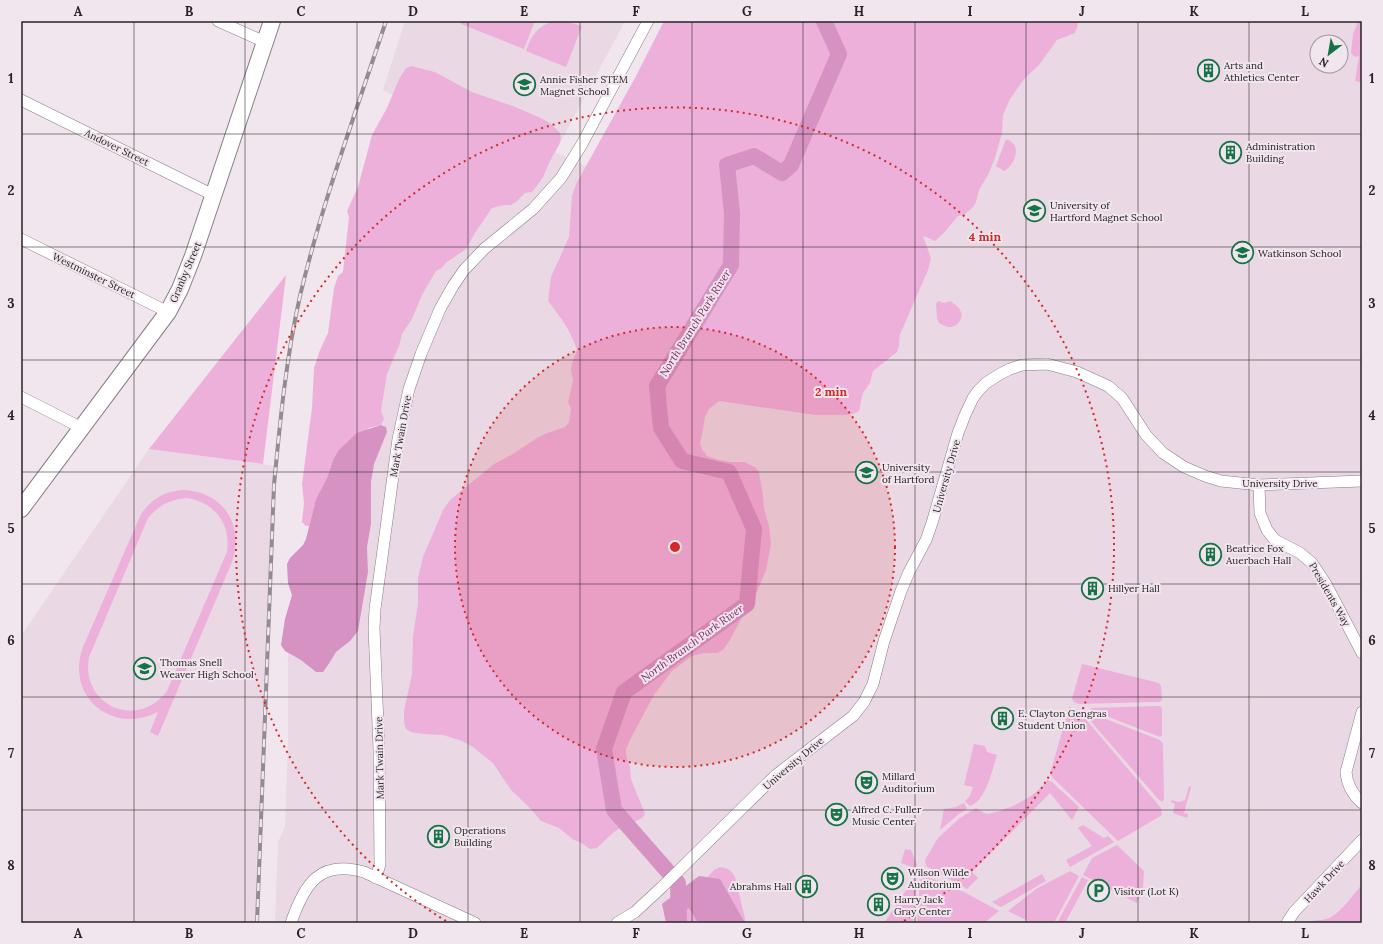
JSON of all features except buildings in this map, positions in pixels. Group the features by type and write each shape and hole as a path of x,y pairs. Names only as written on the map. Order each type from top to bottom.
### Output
{"main road":[{"name":"Granby Street","path":"21,509 168,312 180,289 193,256 272,21"}],"street":[{"path":"218,21 265,42"},
{"name":"Mark Twain Drive","path":"376,878 380,864 380,849 379,726 374,642 375,609 398,439 409,389 421,354 440,309 453,286 470,263 484,249 532,209 561,178 579,151 648,21"},
{"name":"Andover Street","path":"21,100 213,195"},
{"name":"Westminster Street","path":"21,239 168,312"},
{"name":"University Drive","path":"617,923 635,912 662,887 776,775 853,716 864,702 873,684 884,641 901,591 926,540 932,523 958,433 965,415 973,398 984,385 995,376 1016,367 1039,364 1055,366 1087,376 1108,386 1119,395 1146,435 1163,453 1198,474 1212,478 1259,485 1362,481"},
{"path":"21,397 82,428"},
{"name":"Presidents Way","path":"1259,485 1260,513 1267,530 1275,540 1300,553 1312,563 1326,584 1362,654"},
{"path":"1362,712 1346,772 1347,781 1351,790 1362,803"},
{"name":"Hawk Drive","path":"1288,923 1294,912 1362,840"},
{"path":"291,923 301,896 308,885 321,874 334,869 347,868 364,872 475,923"}],"shaded area":[{"name":"Annie Fisher STEM Magnet School","path":"405,21 625,21 559,145 561,139 541,118 513,106 472,92 435,72 412,66 399,79 393,95 383,90"},
{"path":"462,21 535,21 524,49 461,24"},
{"path":"554,21 564,21 582,26 566,67 526,51 530,40 539,28"},
{"path":"664,21 1078,22 1075,33 1057,40 1039,65 1025,78 1010,99 1003,115 1002,133 995,158 988,175 979,190 973,207 964,215 958,216 944,233 935,241 923,236 931,258 928,270 900,334 897,352 873,371 870,383 863,393 859,411 847,415 814,415 719,401 709,409 705,417 700,443 707,456 731,462 744,462 755,467 759,472 771,544 766,570 752,604 741,619 723,650 717,653 704,653 692,656 672,671 654,695 626,749 631,779 645,814 642,818 630,822 614,832 597,848 590,849 574,840 559,828 541,821 511,790 493,763 473,747 462,741 443,735 411,732 406,729 404,723 404,711 412,674 413,636 418,604 418,578 423,557 443,510 450,500 494,464 537,438 565,427 569,422 571,409 568,402 573,381 571,369 577,350 569,331 548,301 551,277 569,237 572,196 576,184 635,78"},
{"name":"University of Hartford","path":"1077,21 1358,21 1353,34 1359,56 1355,81 1362,83 1362,884 1351,898 1334,915 1307,923 275,923 278,842 285,827 288,746 288,652 316,672 330,662 336,652 350,641 358,631 368,572 367,547 371,524 371,482 374,464 387,432 384,425 381,425 384,419 381,411 387,374 399,346 402,334 412,319 422,295 436,270 442,268 446,263 466,249 492,208 511,205 525,193 532,192 555,152 586,166 576,184 569,237 558,260 548,301 573,338 577,350 719,401 814,415 847,415 861,405 863,393 870,383 873,371 877,366 893,356 899,346 900,334 928,270 931,258 923,236 930,240 944,233 958,216 976,202 979,190 988,175 1002,133 1003,115 1010,99 1025,78 1039,65 1057,40 1075,33"},
{"path":"1358,21 1362,21 1362,83 1355,81 1359,56 1355,57 1351,53 1353,34"},
{"path":"412,66 435,72 472,92 513,106 541,118 551,124 560,133 561,139 543,177 532,192 525,193 511,205 492,208 466,249 436,271 422,295 412,319 402,334 399,346 387,374 381,411 384,419 381,425 369,428 333,460 327,478 316,499 309,526 306,526 302,522 304,503 302,484 312,408 314,368 328,333 334,288 338,276 343,272 349,217 347,211 358,187 372,135 387,108 399,79 406,68"},
{"path":"1006,139 1014,145 1016,155 1008,168 1004,171 996,166"},
{"path":"286,275 263,464 149,449"},
{"path":"938,301 944,303 950,301 958,307 962,316 957,324 948,327 939,323 936,304"},
{"path":"381,425 386,427 387,432 374,464 371,482 371,524 367,547 368,572 358,631 350,641 336,652 323,672 316,672 301,660 285,651 281,645 285,619 292,595 288,583 287,564 290,558 303,545 306,539 316,499 339,450 357,433"},
{"name":"Thomas Snell Weaver High School","path":"149,449 276,466 257,923 21,923 21,636"},
{"path":"181,490 195,492 208,496 219,503 227,512 232,523 235,535 235,548 232,562 158,736 150,732 158,712 141,718 124,719 109,715 96,707 87,696 81,681 79,665 83,647 141,514 153,501 163,495","holes":["187,498 206,504 219,516 226,532 228,542 227,552 167,691 155,703 141,709 127,710 113,707 102,699 93,688 89,674 89,657 148,518 161,506 171,501"]},
{"path":"1082,664 1159,683 1161,686 1162,700 1159,702 1079,704 1074,702 1072,699"},
{"path":"1160,706 1162,708 1162,735 1160,737 1091,710 1091,708"},
{"path":"1069,707 1078,710 1161,808 1162,815 1118,841 1050,774"},
{"path":"1090,713 1160,740 1163,744 1163,802 1159,800 1087,717"},
{"path":"974,744 985,746 987,752 997,755 984,792 976,803 970,806 965,801 970,796 973,787 964,785"},
{"path":"1047,780 1052,782 1079,807 1072,820 1050,793 972,872 978,878 967,889 926,866 925,860 938,838 960,818 976,808 987,814 1003,810 1029,797"},
{"path":"1189,786 1191,787 1184,813 1188,814 1187,818 1173,813 1175,804 1171,802 1172,800 1178,802 1185,800"},
{"path":"964,803 967,809 940,830 944,809 956,807"},
{"path":"1083,825 1104,838 1108,836 1114,842 1070,867 1066,860 1092,846 1078,828"},
{"path":"1117,845 1144,871 1143,888 1137,903 1083,875 1092,858"},
{"path":"905,849 911,850 917,865 915,868 901,863"},
{"path":"720,867 729,870 735,877 746,923 663,923 675,916 714,870"},
{"path":"1070,871 1079,876 1054,923 1032,923 1008,911 1036,889"},
{"path":"1042,874 1046,881 1001,907 992,902"},
{"path":"699,876 720,879 745,923 698,923 689,908 680,914 682,923 666,923 662,904"},
{"path":"926,876 964,892 999,911 984,923 917,923 920,880"},
{"path":"915,877 913,923 884,923"},
{"path":"1082,877 1088,880 1065,923 1057,923"},
{"path":"1362,884 1362,923 1307,923 1310,921 1327,919 1333,916 1347,903"}],"waterway":[{"name":"North Branch Park River","path":"679,923 678,883 614,810 604,749 624,692 747,604 754,529 729,472 682,461 661,428 657,386 731,265 732,213 727,165 754,156 782,173 791,165 839,54 824,21"}],"railway":[{"path":"257,923 274,485 287,366 300,296 318,227 386,21"}],"place":[{"name":"Arts and Athletics Center","path":"1208,71"},
{"name":"Annie Fisher STEM Magnet School","path":"525,85"},
{"name":"Administration Building","path":"1230,152"},
{"name":"University of Hartford Magnet School","path":"1035,211"},
{"name":"Watkinson School","path":"1243,253"},
{"name":"University of Hartford","path":"867,473"},
{"name":"Beatrice Fox Auerbach Hall","path":"1211,554"},
{"name":"Hillyer Hall","path":"1092,588"},
{"name":"Thomas Snell Weaver High School","path":"144,668"},
{"name":"E. Clayton Gengras Student Union","path":"1002,719"},
{"name":"Millard Auditorium","path":"866,782"},
{"name":"Alfred C. Fuller Music Center","path":"837,815"},
{"name":"Operations Building","path":"439,836"},
{"name":"Wilson Wilde Auditorium","path":"892,878"},
{"name":"Abrahms Hall","path":"807,886"},
{"name":"Visitor (Lot K)","path":"1098,891"},
{"name":"Harry Jack Gray Center","path":"878,905"}]}
